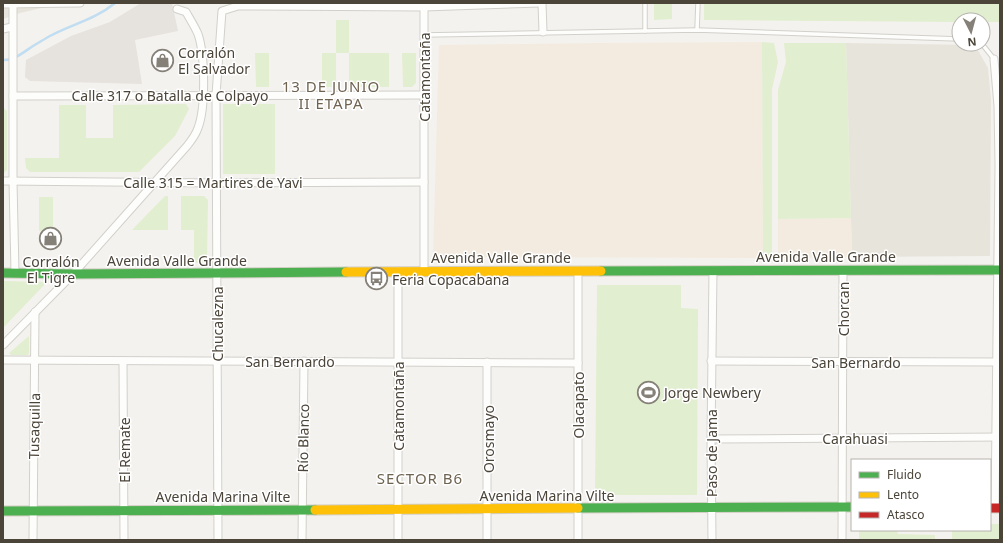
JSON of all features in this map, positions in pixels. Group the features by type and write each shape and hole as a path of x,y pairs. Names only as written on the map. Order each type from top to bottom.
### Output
{"street":[{"path":"3,4 80,3"},
{"path":"424,5 541,3 543,32"},
{"path":"13,4 13,181 15,273"},
{"name":"Chucalezna","path":"218,540 216,95 222,11 238,6 424,5"},
{"name":"Catamontaña","path":"424,5 424,271"},
{"path":"3,345 73,274 156,182 187,146 198,129 204,95 198,34 186,12 177,9"},
{"path":"3,29 12,27"},
{"path":"994,59 999,97 998,437 995,508"},
{"name":"Calle 317 o Batalla de Colpayo","path":"13,96 424,95"},
{"name":"Calle 315 = Martires de Yavi","path":"3,181 216,183 424,182"},
{"name":"Paso de Jama","path":"712,540 711,439 713,270"},
{"name":"Chorcan","path":"842,540 847,507 843,438 843,270"},
{"name":"Avenida Valle Grande","path":"3,273 216,274 424,271 999,270"},
{"name":"Olacapato","path":"578,271 578,540"},
{"name":"Catamontaña","path":"398,272 398,540"},
{"name":"Tusaquilla","path":"33,540 35,312"},
{"name":"San Bernardo","path":"3,360 578,363"},
{"name":"El Remate","path":"123,361 124,540"},
{"name":"Río Blanco","path":"302,540 304,361"},
{"name":"Orosmayo","path":"487,362 487,540"},
{"name":"San Bernardo","path":"712,362 998,362"},
{"name":"Carahuasi","path":"711,439 998,437"},
{"name":"Avenida Marina Vilte","path":"3,511 847,507"}],"lane":[{"path":"645,3 645,31"},
{"path":"698,3 698,30"},
{"path":"424,35 698,30 951,39"},
{"path":"988,52 994,59"}],"shaded area":[{"path":"16,3 63,3 20,13 3,19 3,8 15,8"},
{"path":"141,3 172,3 178,31 135,40 142,84 30,81 25,77 26,60 71,36 110,22"},
{"name":"Feria Copacabana","path":"762,42 763,258 433,256 439,45"},
{"path":"846,43 951,45 951,52 979,52 988,68 991,100 990,256 852,257"},
{"path":"851,218 852,257 778,258 778,219"}],"green space":[{"path":"654,3 672,3 672,19 654,20"},
{"path":"704,3 1000,3 999,22 991,22 991,12 951,12 951,22 704,20"},
{"path":"336,20 349,20 349,53 336,53"},
{"path":"762,42 774,43 778,62 772,89 772,258 763,258"},
{"path":"784,43 846,43 851,218 778,219 778,90 786,62"},
{"path":"255,53 269,53 269,87 256,87"},
{"path":"322,53 336,53 336,87 322,87"},
{"path":"349,53 389,53 389,87 349,87"},
{"path":"402,53 416,53 416,83 412,87 403,87"},
{"path":"186,104 189,109 175,136 139,172 30,172 26,168 25,158 59,158 59,105 86,105 86,138 113,138 113,105"},
{"path":"223,104 275,104 275,174 223,174"},
{"path":"3,107 7,111 7,170 3,174"},
{"path":"165,196 168,196 168,230 132,230"},
{"path":"181,196 204,196 208,200 207,259 204,263 194,263 194,230 181,230"},
{"path":"39,197 53,197 53,230 39,231"},
{"path":"3,281 47,282 3,328"},
{"name":"Jorge Newbery","path":"597,285 681,285 681,308 698,309 697,495 595,495"},
{"path":"29,336 28,355 11,355 9,353"},
{"path":"991,524 1000,524 1000,540 952,540 952,531 991,531"},
{"path":"859,531 897,531 898,534 935,535 935,540 859,540"}],"waterway":[{"path":"3,60 11,59 23,53 50,36 108,9 115,3"}],"traffic: fast":[{"path":"601,271 1000,270"},
{"path":"3,273 73,274 346,272"},
{"path":"578,508 851,507"},
{"path":"3,511 315,510"}],"traffic: slow":[{"path":"346,272 601,271"},
{"path":"315,510 578,508"}],"traffic: jam":[{"path":"991,508 1000,508"}],"place":[{"name":"Corralón El Salvador","path":"162,60"},
{"name":"Corralón El Tigre","path":"51,239"},
{"name":"Feria Copacabana","path":"377,279"},
{"name":"Jorge Newbery","path":"648,392"}],"district":[{"name":"13 DE JUNIO II ETAPA","path":"331,94"},
{"name":"SECTOR B6","path":"420,478"}]}
